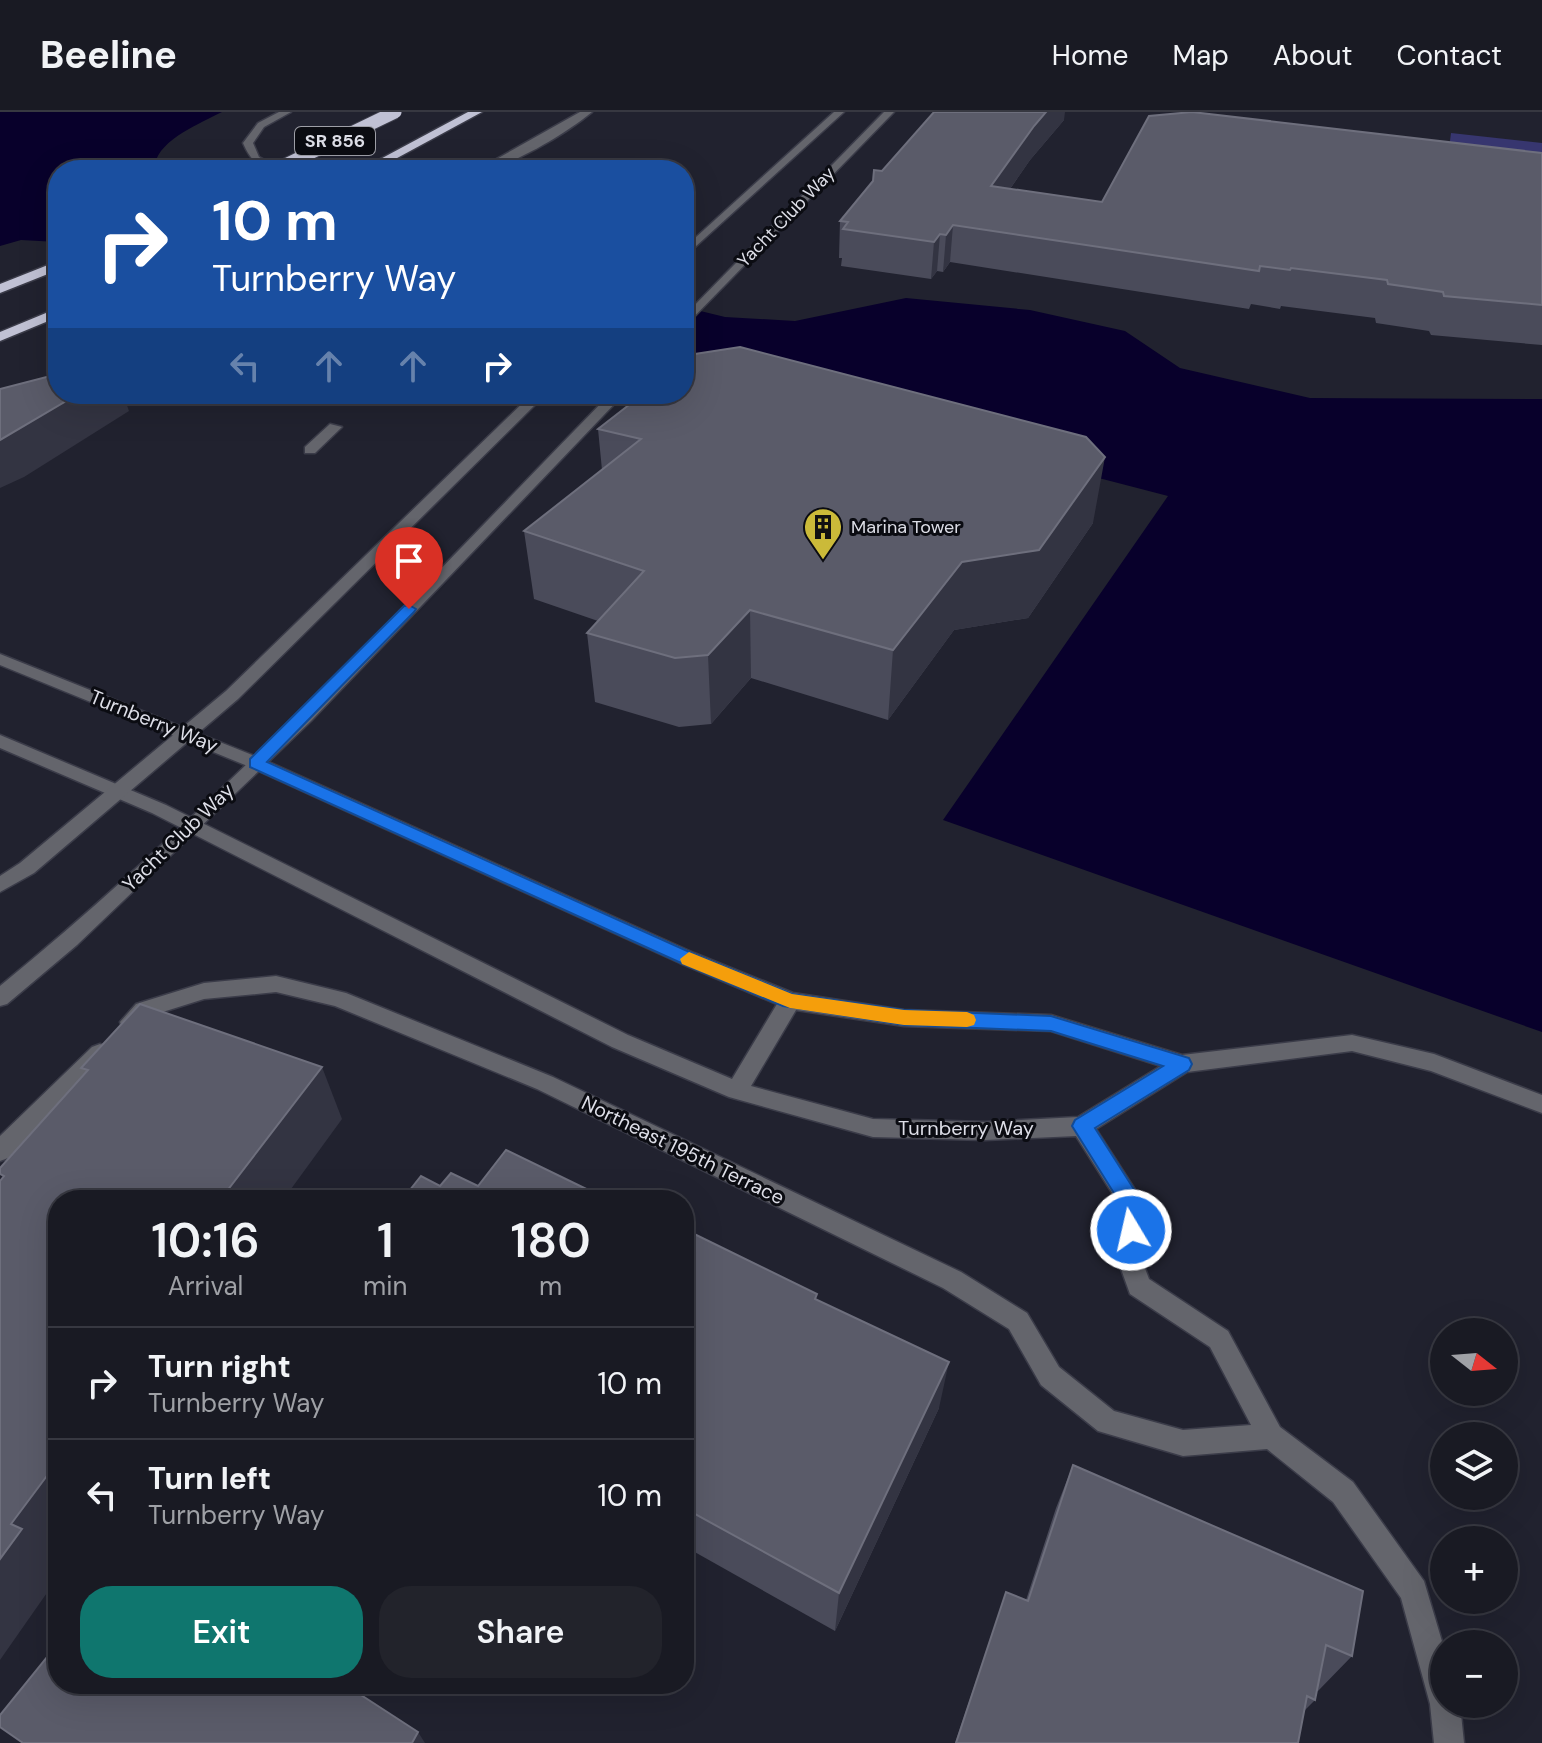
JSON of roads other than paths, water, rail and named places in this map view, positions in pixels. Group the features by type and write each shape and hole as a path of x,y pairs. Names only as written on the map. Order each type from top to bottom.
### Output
{"highway":[{"name":"SR 856","path":"297,160 395,112"},
{"name":"SR 856","path":"385,160 471,115"},
{"path":"0,289 48,269"},
{"path":"0,337 48,316"}],"street":[{"path":"257,160 248,143 261,125 286,112"},
{"path":"502,160 587,112"},
{"name":"Yacht Club Way","path":"694,245 839,112"},
{"name":"Yacht Club Way","path":"694,313 889,112"},
{"path":"0,885 27,868 232,695 529,404"},
{"name":"Yacht Club Way","path":"0,998 70,940 305,717 607,404"},
{"path":"310,450 335,427"},
{"name":"Turnberry Way","path":"0,659 256,763 687,958 790,1001 904,1018 1051,1023 1182,1064 1352,1043 1434,1063 1542,1104"},
{"name":"Turnberry Way","path":"0,741 190,825 620,1041 737,1091 873,1128 985,1131 1082,1126 1182,1064"},
{"name":"Northeast 195th Terrace","path":"0,1151 143,1010 204,991 276,984 339,999 545,1083 952,1280 1018,1321 1050,1376 1107,1422 1183,1443 1271,1436"},
{"path":"737,1091 790,1001"},
{"path":"1082,1126 1133,1205 1128,1255 1139,1286 1219,1339 1271,1436 1343,1492 1414,1591 1430,1651"},
{"path":"1446,1718 1449,1743"}],"place":[{"name":"Marina Tower","path":"823,561"}]}
